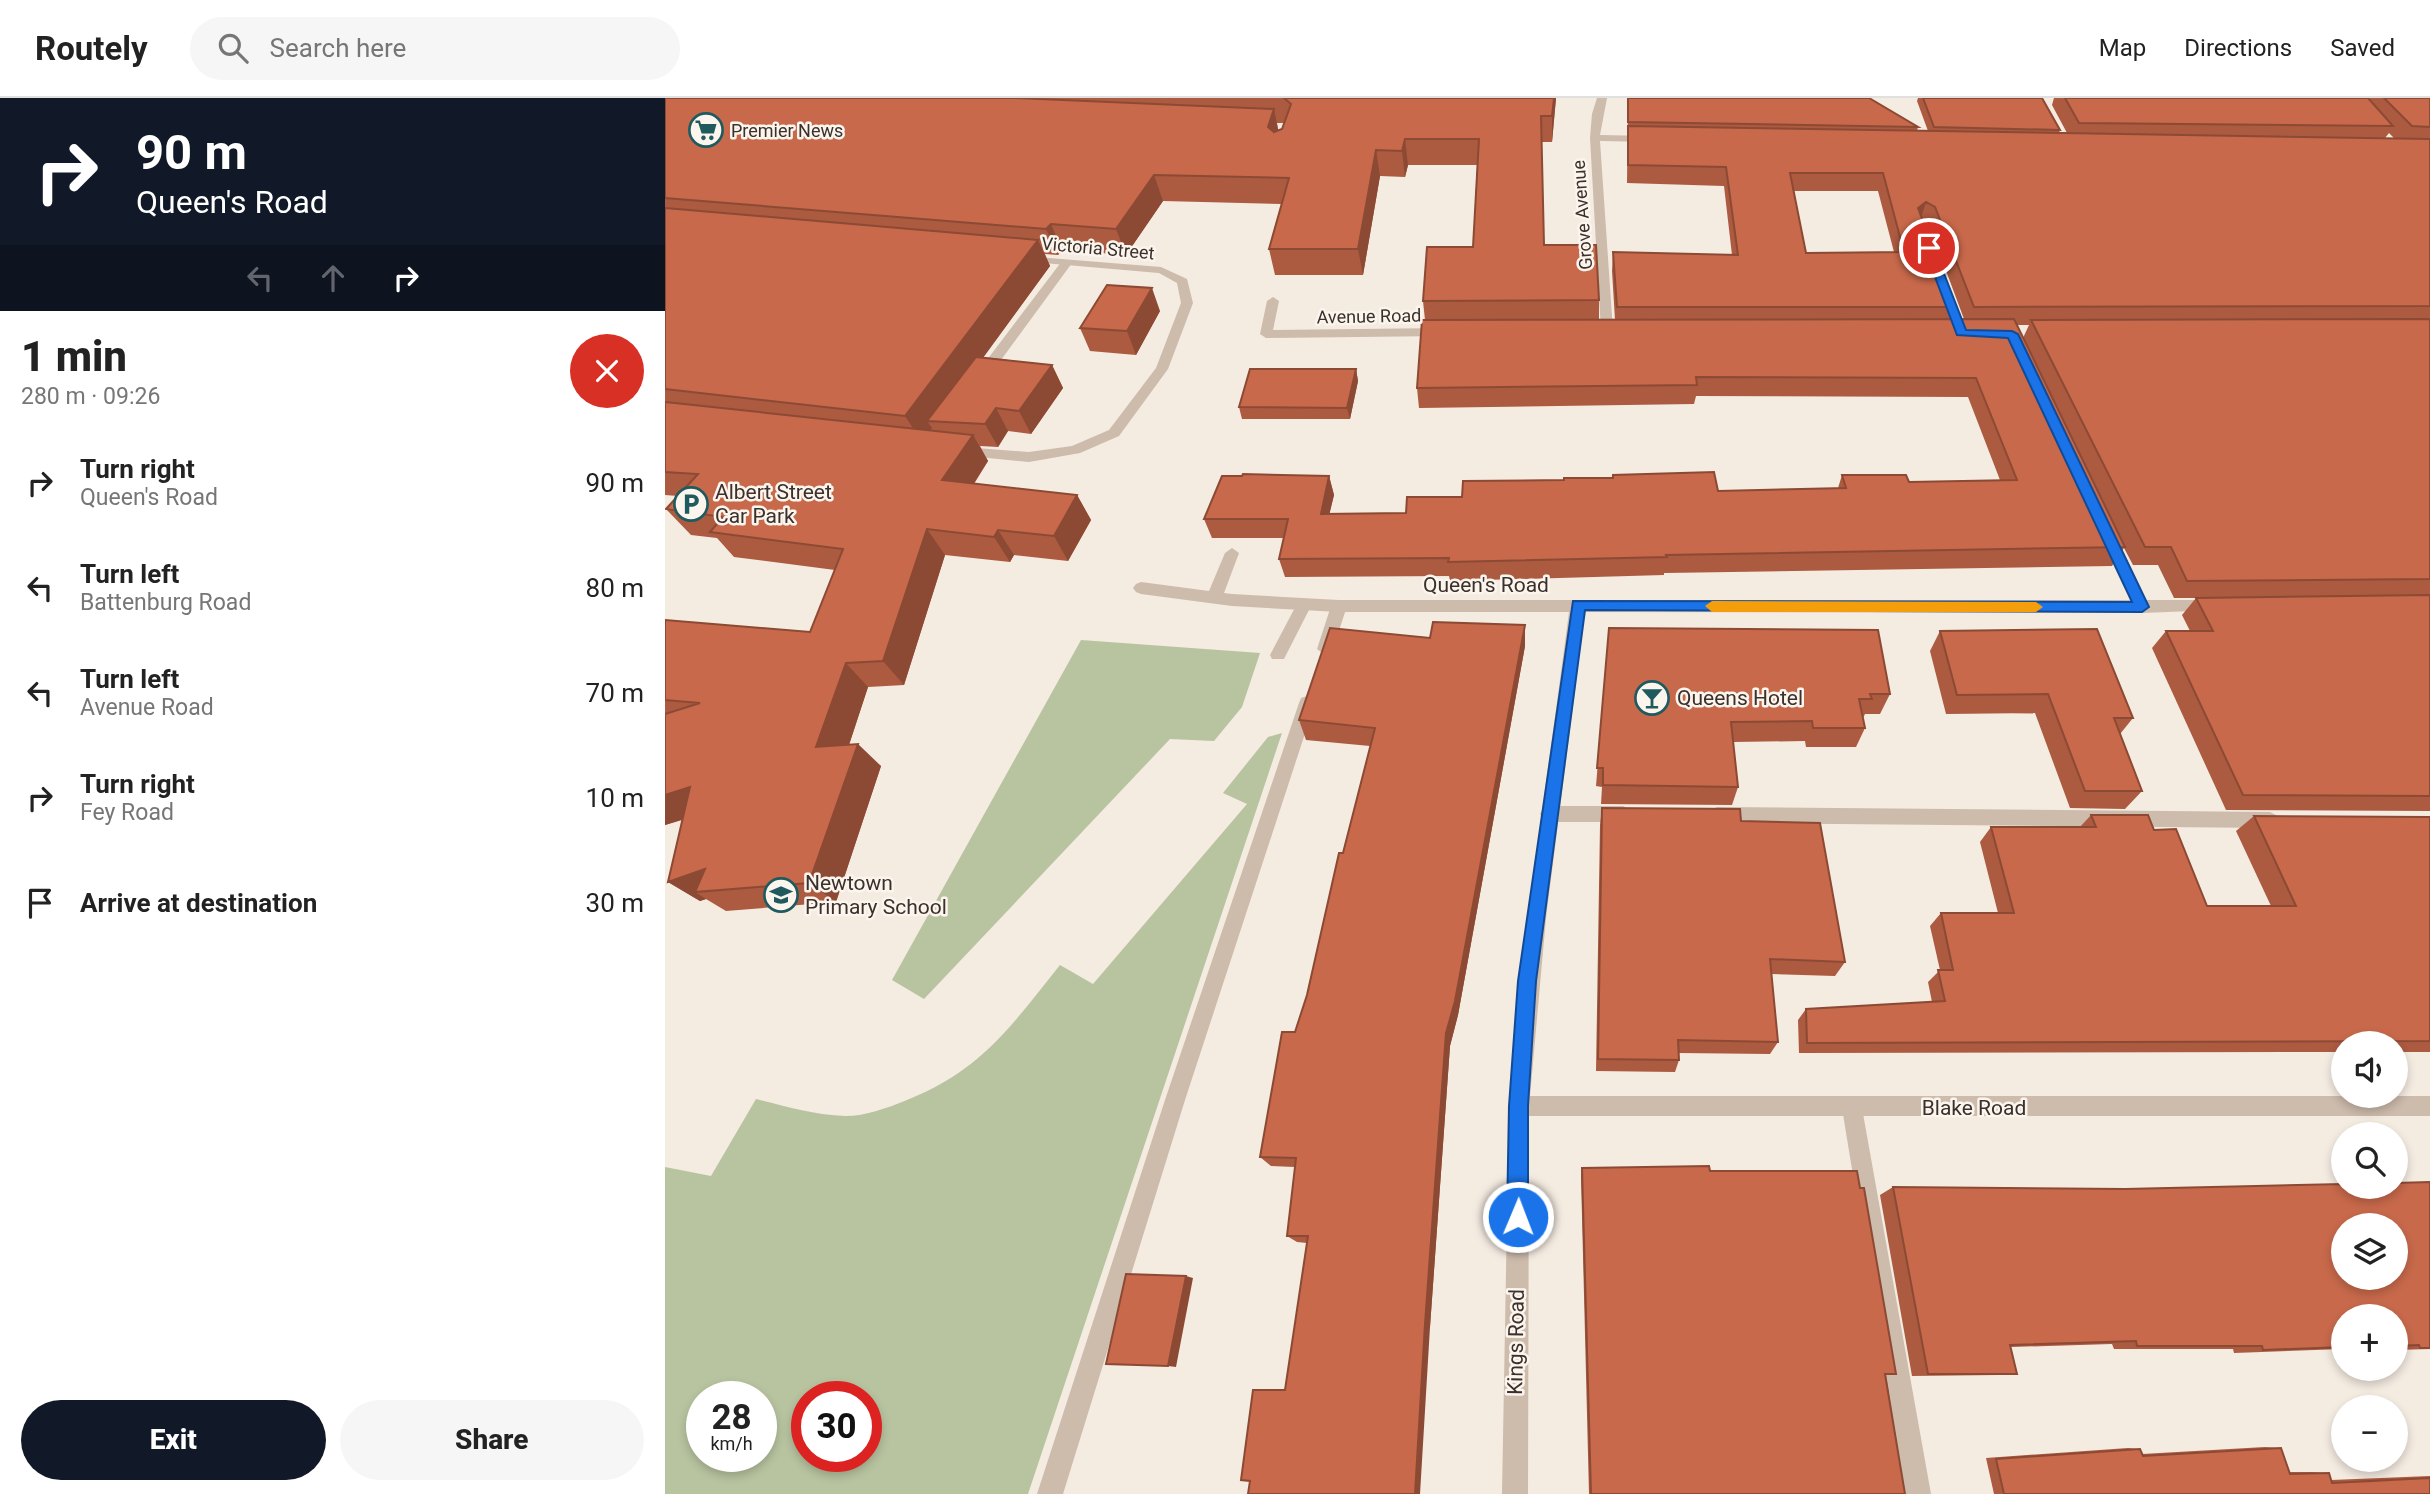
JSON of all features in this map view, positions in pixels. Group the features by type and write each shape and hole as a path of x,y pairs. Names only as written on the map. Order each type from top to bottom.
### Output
{"street":[{"name":"Grove Avenue","path":"1602,98 1597,114 1595,138 1606,331"},
{"path":"1595,138 1664,139"},
{"name":"Victoria Street","path":"953,451 1029,457 1075,450 1114,433 1162,369 1187,303 1183,281 1161,271 1010,258"},
{"path":"976,383 1066,263"},
{"name":"Avenue Road","path":"1273,301 1266,334 1457,332"},
{"path":"2101,520 2142,607"},
{"path":"1214,598 1232,553"},
{"name":"Queen's Road","path":"1141,588 1214,598 1339,606 2224,606"},
{"path":"1278,655 1304,604"},
{"name":"Kings Road","path":"1514,1494 1519,1106 1527,981 1578,605"},
{"path":"1050,1494 1180,1087 1339,606"},
{"path":"1549,814 1647,815"},
{"path":"1703,815 2290,821"},
{"name":"Blake Road","path":"1519,1106 2430,1107"},
{"path":"1852,1108 1918,1494"}],"green space":[{"path":"1081,640 1260,653 1242,707 1214,741 1170,739 924,999 892,980"},
{"path":"1282,733 1028,1494 665,1494 665,1167 711,1176 756,1099 811,1112 845,1116 869,1113 907,1100 956,1075 975,1060 1010,1027 1060,965 1093,984 1247,804 1223,793 1268,737"}],"building":[{"path":"665,98 1014,98 1274,109 1268,127 1274,132 1282,129 1291,104 1284,98 1554,98 1552,116 1541,116 1544,245 1596,245 1599,300 1423,301 1427,247 1473,247 1479,139 1405,139 1402,151 1376,150 1358,249 1269,249 1289,178 1154,175 1116,229 1051,224 1046,229 665,198"},
{"path":"1628,98 1869,98 1918,127 1628,122"},
{"path":"1923,98 2042,98 2060,130 1934,127"},
{"path":"2065,98 2368,98 2393,126 2079,123"},
{"path":"2384,98 2430,98 2430,127 2412,126"},
{"path":"1628,126 2430,139 2430,306 1974,307 1935,207 1926,202 1918,208 1956,307 1617,307 1613,252 1738,255 1726,167 1628,165","holes":["1790,173 1883,173 1904,252 1806,253"]},
{"path":"665,208 1038,240 905,416 665,389"},
{"path":"1107,285 1152,288 1127,331 1080,328"},
{"path":"2014,319 2125,547 1666,555 1667,557 1448,562 1449,558 1279,559 1288,519 1204,519 1222,476 1243,474 1329,476 1321,514 1406,513 1407,497 1462,497 1463,481 1564,480 1613,478 1613,475 1714,472 1718,491 1846,488 1842,475 1906,475 1909,482 2017,480 1976,378 1696,377 1697,385 1417,388 1422,320"},
{"path":"2430,319 2430,579 2187,581 2171,547 2145,547 2031,320"},
{"path":"976,357 1052,365 1019,411 996,408 985,424 927,421"},
{"path":"1250,369 1356,369 1347,408 1239,407"},
{"path":"665,402 973,435 942,480 1077,495 1054,536 998,530 994,537 927,529 883,661 846,663 816,747 858,744 809,883 695,892 705,869 668,882 690,787 665,795 665,714 700,703 665,700 665,620 810,632 843,549 710,532 723,517 666,509 698,474 665,472"},
{"path":"2430,595 2430,796 2243,795 2166,631 2213,631 2196,598"},
{"path":"1433,622 1525,625 1455,1001 1446,1033 1415,1494 1248,1494 1250,1481 1241,1480 1253,1390 1285,1390 1308,1236 1287,1236 1296,1158 1260,1157 1282,1032 1295,1032 1307,995 1339,853 1343,853 1375,728 1299,720 1330,628 1430,638"},
{"path":"1609,628 1878,630 1890,694 1870,694 1872,699 1859,699 1865,728 1813,728 1812,721 1731,722 1738,787 1603,785 1603,768 1597,768"},
{"path":"2097,629 2133,718 2114,718 2142,791 2085,791 2048,694 1957,695 1940,631"},
{"path":"1602,808 1740,809 1741,821 1820,823 1845,962 1770,959 1778,1042 1678,1040 1679,1060 1598,1059"},
{"path":"2091,815 2148,815 2154,830 2176,829 2207,906 2296,906 2254,816 2430,817 2430,1041 2408,1041 2408,1031 2331,1031 2331,1041 1807,1043 1806,1009 1945,1001 1938,970 1953,970 1941,913 2014,913 1991,827 2096,827"},
{"path":"1709,1166 1710,1171 1857,1171 1860,1188 1864,1188 1896,1374 1885,1374 1905,1494 1591,1494 1582,1168"},
{"path":"2430,1182 2430,1348 2408,1345 2408,1304 2331,1304 2331,1347 2263,1350 2262,1346 2137,1346 2136,1341 2010,1345 2017,1374 1928,1374 1893,1187 2125,1189 2331,1184 2331,1199 2408,1199 2408,1183"},
{"path":"1126,1274 1186,1276 1168,1366 1106,1364"},
{"path":"2281,1448 2290,1474 2329,1473 2332,1483 2430,1478 2430,1494 2004,1494 1996,1459 2140,1449 2143,1456"}],"slow traffic":[{"path":"1712,606 2036,607"}],"place":[{"name":"Premier News","path":"706,130"},
{"name":"Albert Street Car Park","path":"691,504"},
{"name":"Queens Hotel","path":"1652,698"},
{"name":"Newtown Primary School","path":"781,895"}],"route":[{"path":"1518,1217 1519,1106 1527,981 1578,605 2142,607 2012,334 1961,333 1929,248"}]}
